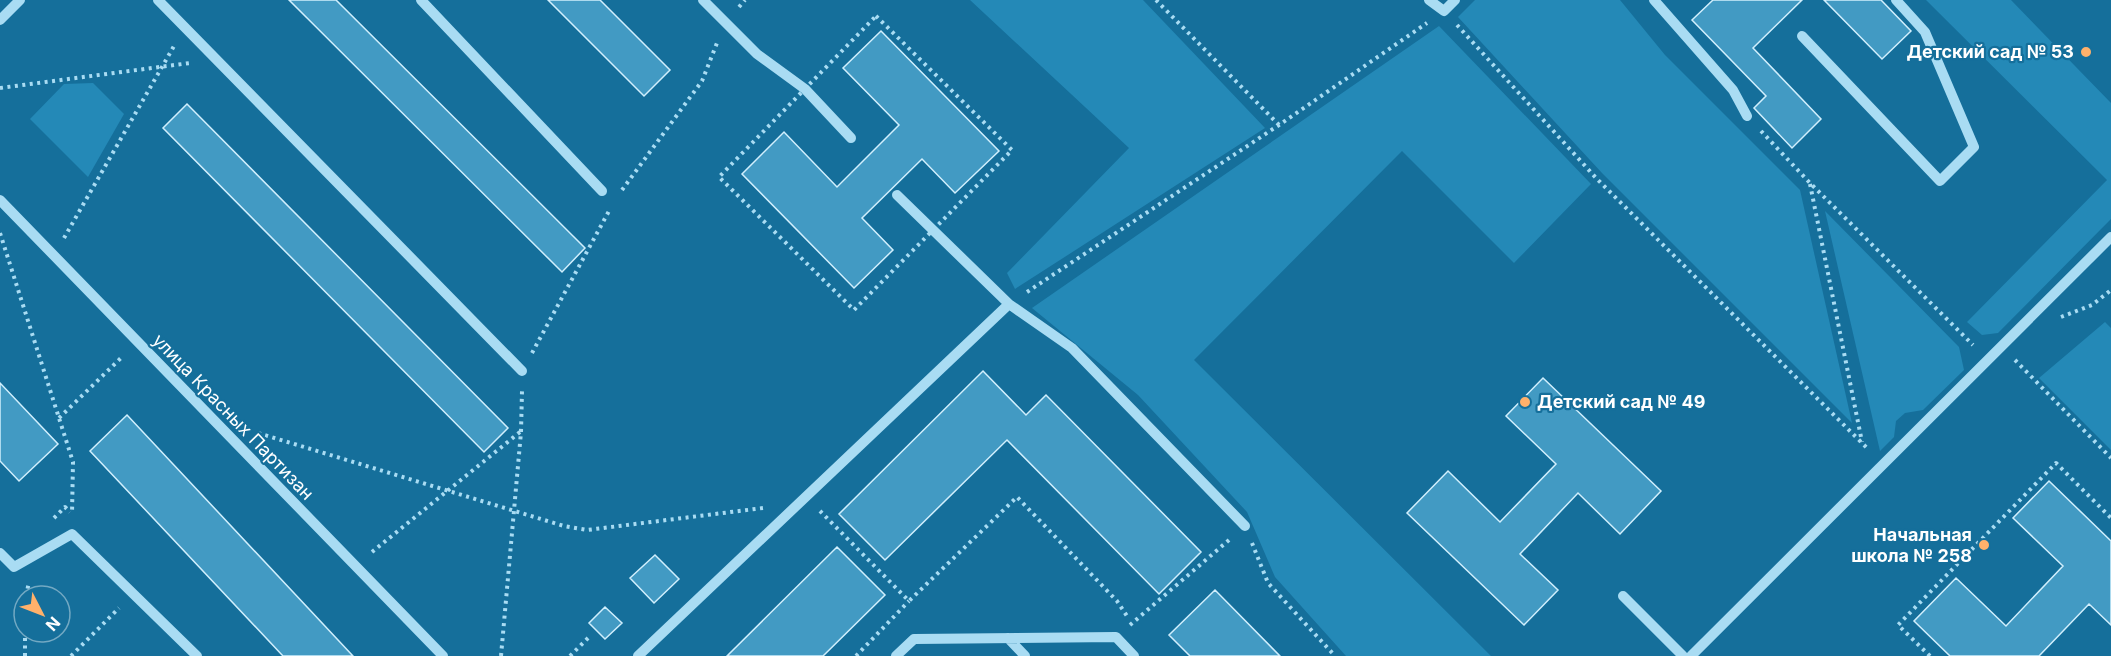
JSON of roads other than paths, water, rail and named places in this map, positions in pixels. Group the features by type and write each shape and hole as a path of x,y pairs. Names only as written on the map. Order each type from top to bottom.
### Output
{"street":[{"path":"0,20 20,0"},
{"path":"158,0 522,371"},
{"path":"421,0 602,191"},
{"path":"703,0 757,54 806,89 851,138"},
{"path":"1429,0 1444,11 1455,0"},
{"path":"1653,0 1733,90 1747,116"},
{"path":"1802,36 1940,181 1974,147 1925,32 1896,0"},
{"path":"897,195 1009,304 1072,348 1245,526"},
{"name":"улица Красных Партизан","path":"0,200 443,656"},
{"path":"1691,656 2111,237"},
{"path":"638,656 1009,304"},
{"path":"0,553 14,567 72,534 197,656"},
{"path":"1623,596 1683,656"},
{"path":"896,656 914,639 1116,637 1134,656"},
{"path":"1008,638 1025,656"}],"place":[{"name":"Детский сад № 53","path":"2086,52"},
{"name":"Детский сад № 49","path":"1525,402"},
{"name":"Начальная школа № 258","path":"1984,545"}]}
